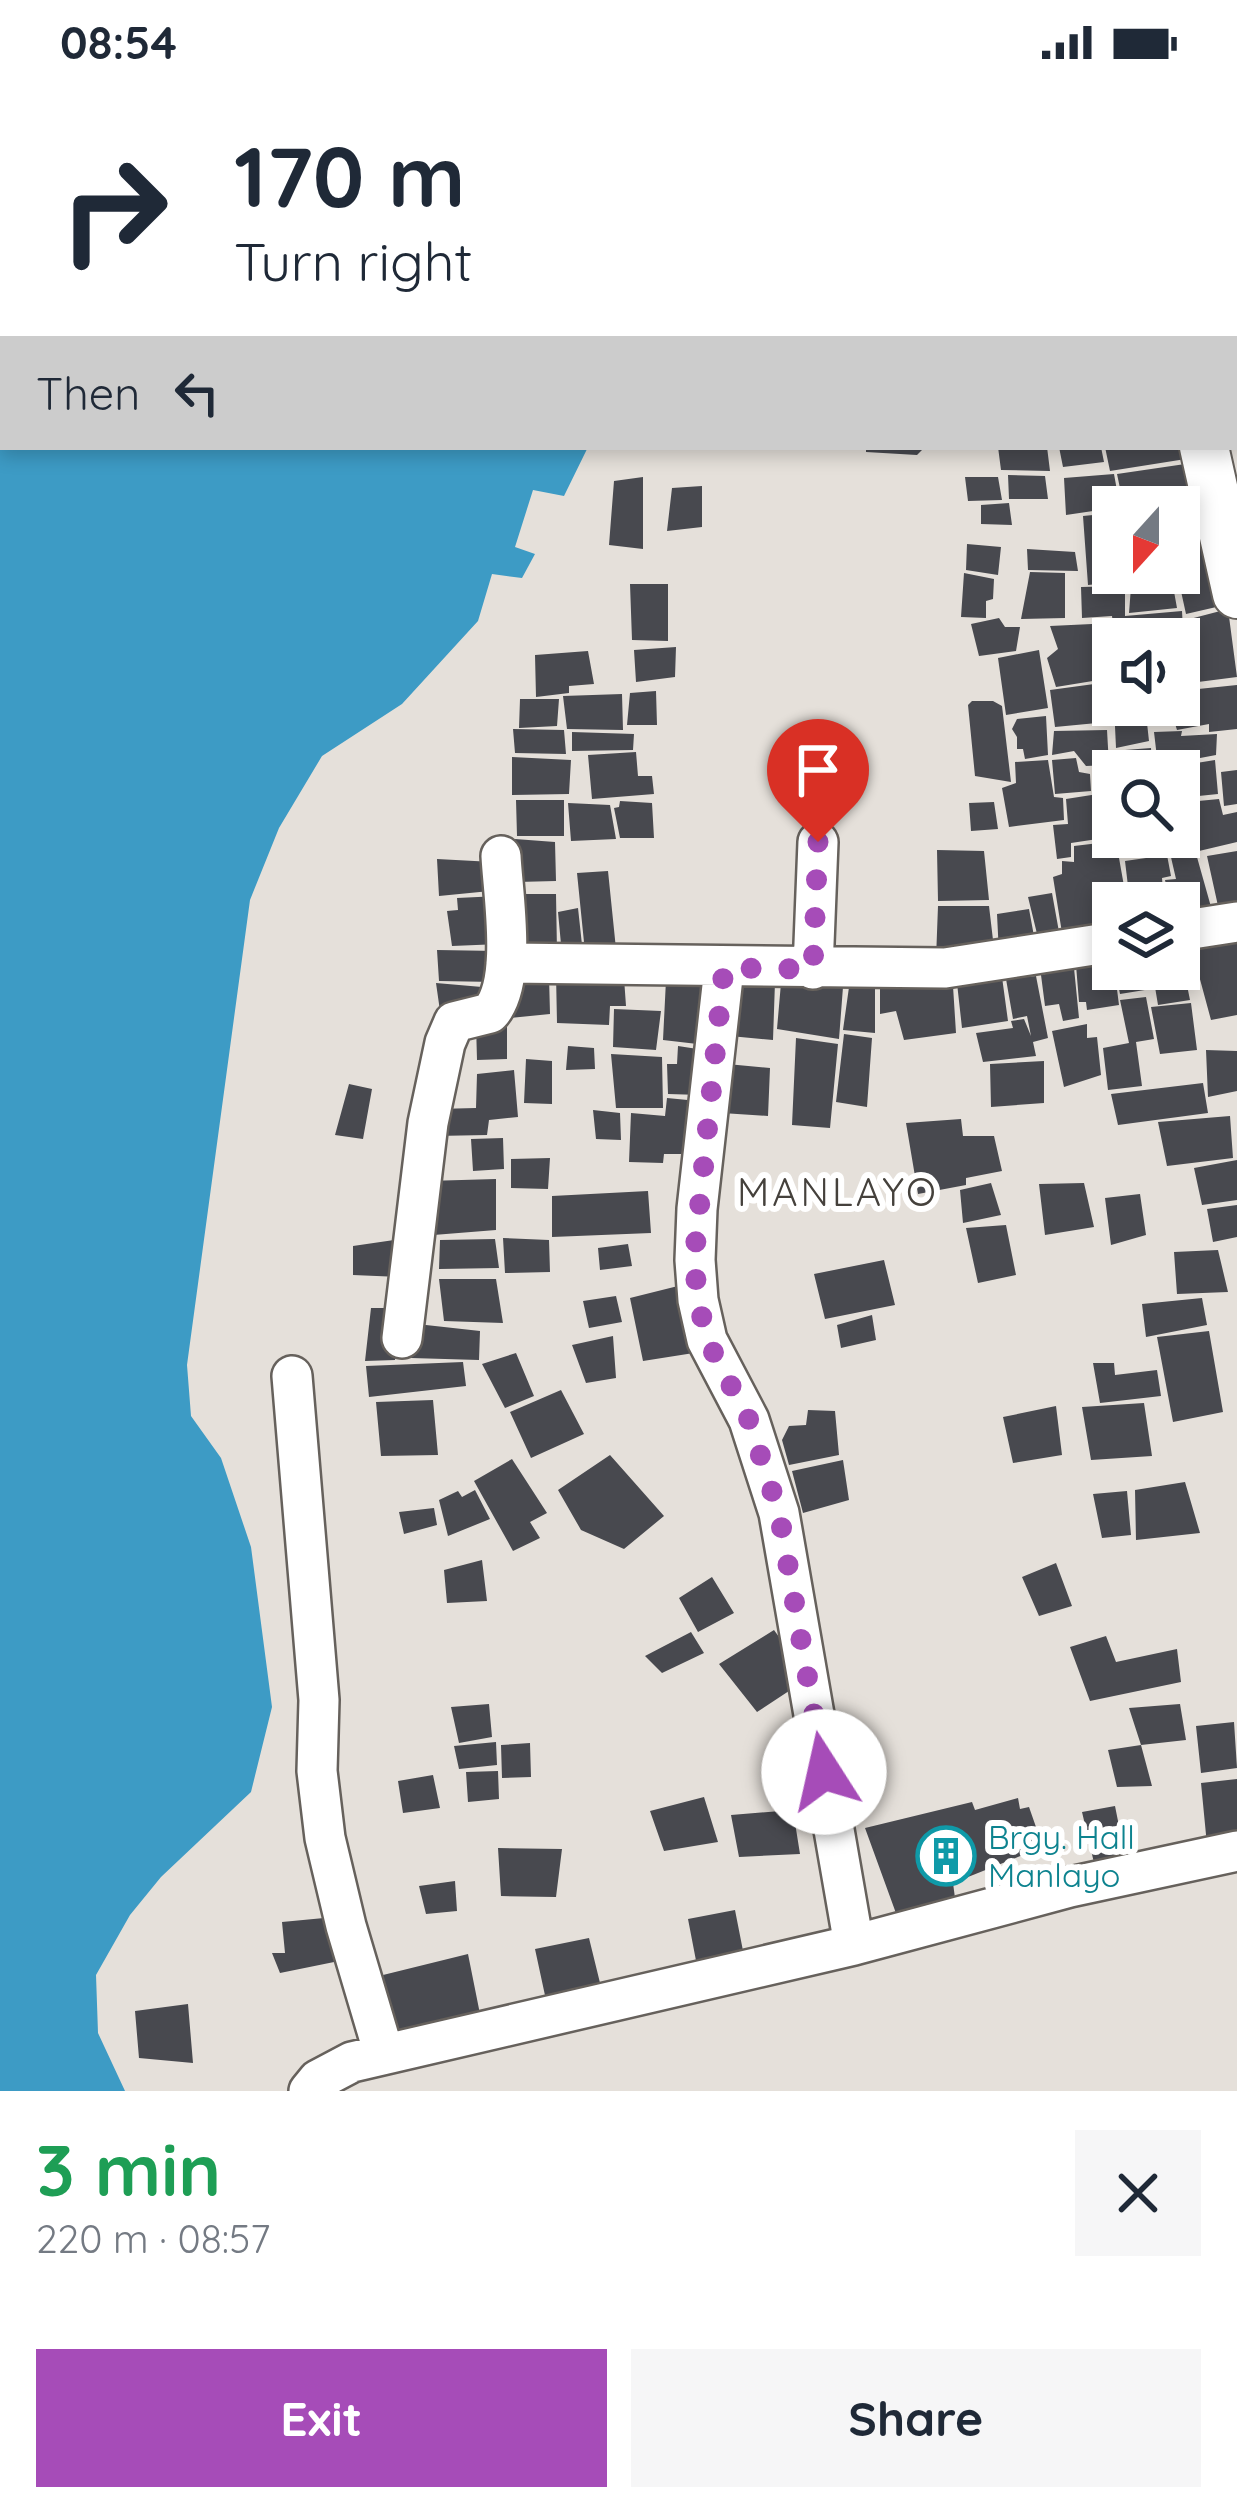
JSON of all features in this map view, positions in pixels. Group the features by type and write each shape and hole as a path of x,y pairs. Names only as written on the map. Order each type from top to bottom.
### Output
{"main road":[{"path":"1205,450 1237,594"}],"street":[{"path":"813,969 818,842"},
{"path":"402,1338 428,1123 445,1043 454,1022 490,1013 496,1006 506,964 501,856"},
{"path":"1200,928 1237,922"},
{"path":"506,964 945,968 1092,945"},
{"path":"724,968 697,1209 698,1300 707,1340 764,1456 779,1513 854,1945"},
{"path":"292,1376 319,1700 316,1771 346,1926 384,2054"},
{"path":"309,2091 318,2080 352,2062 854,1945 1070,1887 1237,1851"}],"water":[{"path":"0,450 587,450 564,496 533,490 515,547 535,554 522,578 492,574 478,621 402,704 322,756 279,828 250,900 187,1365 191,1416 221,1458 251,1547 272,1707 251,1792 161,1877 130,1915 96,1975 98,2033 125,2091 0,2091"}],"building":[{"path":"866,450 922,450 917,455"},
{"path":"998,450 1047,450 1050,471 1001,470"},
{"path":"1060,450 1102,450 1104,462 1063,467"},
{"path":"1106,450 1191,450 1192,458 1110,471"},
{"path":"1192,463 1196,486 1120,486 1117,474"},
{"path":"1114,474 1116,486 1092,486 1092,511 1066,515 1064,478"},
{"path":"1008,475 1045,476 1048,499 1009,499"},
{"path":"643,477 643,549 609,545 614,481"},
{"path":"965,477 998,477 1002,500 968,501"},
{"path":"702,486 702,527 667,531 672,488"},
{"path":"1009,503 1012,525 981,524 981,505"},
{"path":"1092,515 1092,585 1088,585 1083,516"},
{"path":"1210,531 1225,605 1186,614 1182,594 1200,594 1200,533"},
{"path":"967,544 1001,547 998,575 966,570"},
{"path":"1027,549 1075,552 1078,571 1028,570"},
{"path":"1030,572 1065,573 1065,618 1021,619"},
{"path":"964,573 994,579 986,618 961,617"},
{"path":"630,584 668,584 668,641 632,640"},
{"path":"1081,587 1092,587 1092,594 1125,594 1125,616 1182,611 1182,618 1082,618"},
{"path":"1130,594 1174,594 1177,608 1129,613"},
{"path":"1228,609 1237,677 1200,682 1200,618 1194,618"},
{"path":"999,618 1005,627 1020,627 1016,651 979,656 971,624"},
{"path":"1092,624 1092,681 1056,687 1047,658 1058,649 1050,626"},
{"path":"676,647 675,677 636,682 634,650"},
{"path":"1039,650 1048,708 1006,715 998,658"},
{"path":"588,651 594,684 536,697 535,655"},
{"path":"1092,684 1092,723 1055,727 1050,690"},
{"path":"1237,685 1237,729 1209,732 1209,724 1200,726 1200,689"},
{"path":"656,691 657,725 627,725 630,693"},
{"path":"622,694 623,730 567,729 563,696"},
{"path":"520,699 559,699 557,726 519,728"},
{"path":"972,701 1002,706 1011,782 975,776 968,705"},
{"path":"1046,716 1048,755 1025,759 1012,729 1017,719"},
{"path":"1115,726 1147,726 1149,741 1116,748"},
{"path":"513,729 564,730 566,754 515,753"},
{"path":"1107,730 1108,750 1092,750 1092,766 1086,766 1074,751 1052,755 1054,731"},
{"path":"572,732 634,734 633,750 572,751"},
{"path":"1154,732 1217,734 1216,755 1200,758 1200,750 1156,750"},
{"path":"636,752 638,776 652,776 654,794 592,799 588,755"},
{"path":"512,757 571,760 569,794 512,795"},
{"path":"1076,758 1079,772 1090,774 1091,791 1055,794 1052,760"},
{"path":"1048,760 1054,797 1063,798 1064,820 1009,827 1002,788 1016,783 1015,762"},
{"path":"1215,760 1218,794 1200,796 1200,762"},
{"path":"1237,770 1237,804 1224,806 1221,772"},
{"path":"1092,795 1092,840 1071,843 1071,857 1057,859 1053,825 1068,824 1066,799"},
{"path":"1219,799 1223,815 1237,812 1237,842 1200,851 1200,801"},
{"path":"516,800 564,800 564,836 517,836"},
{"path":"620,801 652,803 654,838 620,838 614,808"},
{"path":"994,802 998,829 971,831 969,803"},
{"path":"568,803 610,805 616,839 571,841"},
{"path":"515,839 555,842 556,881 517,882"},
{"path":"1092,844 1092,858 1119,858 1123,882 1092,882 1092,934 1063,939 1053,877 1062,874 1062,861 1074,862 1074,846"},
{"path":"937,850 984,851 989,900 938,901"},
{"path":"1237,851 1237,911 1220,915 1207,856"},
{"path":"1168,858 1171,876 1162,882 1128,882 1125,861"},
{"path":"1171,858 1197,858 1213,914 1200,916 1200,882 1165,880 1176,879"},
{"path":"437,859 493,862 490,891 439,896"},
{"path":"608,871 616,949 585,952 577,873"},
{"path":"1052,893 1061,943 1040,946 1028,897"},
{"path":"523,894 556,894 557,952 523,951"},
{"path":"499,896 500,944 452,946 447,911 458,910 457,898"},
{"path":"938,906 989,906 995,957 936,959"},
{"path":"578,908 583,954 562,955 558,912"},
{"path":"1029,909 1036,947 999,954 997,914"},
{"path":"1237,938 1237,1015 1211,1020 1200,979 1200,944"},
{"path":"437,950 497,951 495,982 439,981"},
{"path":"1092,962 1092,990 1117,990 1119,1005 1087,1010 1086,1002 1079,1002 1076,965"},
{"path":"1074,968 1079,1018 1063,1021 1059,1004 1045,1006 1041,975"},
{"path":"556,974 624,978 626,1006 610,1006 609,1025 557,1023"},
{"path":"514,976 549,976 550,1014 510,1018"},
{"path":"1036,976 1048,1038 1033,1042 1036,1056 983,1062 976,1033 1013,1028 1011,1021 1024,1019 1031,1036 1027,1016 1013,1019 1006,979"},
{"path":"1002,977 1008,1021 962,1028 957,983"},
{"path":"733,978 775,982 773,1040 730,1036"},
{"path":"666,980 711,982 706,1045 663,1040"},
{"path":"850,980 875,981 875,1033 843,1030"},
{"path":"880,982 953,986 956,1033 904,1040 896,1011 880,1014"},
{"path":"436,983 482,987 484,1012 441,1018"},
{"path":"781,983 843,987 839,1039 777,1029"},
{"path":"1156,990 1188,990 1190,1000 1158,1005"},
{"path":"1146,997 1154,1039 1136,1042 1142,1086 1108,1090 1103,1048 1129,1043 1120,1000"},
{"path":"1191,1003 1197,1050 1160,1054 1151,1007"},
{"path":"614,1009 661,1011 656,1050 613,1047"},
{"path":"507,1023 507,1059 477,1060 476,1024"},
{"path":"1087,1024 1087,1038 1097,1037 1101,1075 1064,1087 1052,1031"},
{"path":"844,1034 872,1038 867,1107 836,1102"},
{"path":"796,1038 838,1044 830,1128 792,1125"},
{"path":"568,1046 594,1048 595,1069 566,1070"},
{"path":"678,1046 704,1050 701,1095 668,1094 667,1064 677,1064"},
{"path":"1206,1050 1237,1051 1237,1091 1208,1097"},
{"path":"611,1054 662,1057 663,1108 616,1108"},
{"path":"526,1059 552,1061 552,1104 524,1103"},
{"path":"1044,1061 1044,1103 991,1107 990,1064"},
{"path":"727,1064 770,1068 768,1116 722,1113"},
{"path":"514,1070 518,1117 489,1120 487,1135 435,1136 437,1109 476,1108 477,1074"},
{"path":"1203,1083 1208,1113 1118,1125 1111,1094"},
{"path":"349,1084 372,1089 363,1139 335,1135"},
{"path":"667,1098 698,1101 695,1154 664,1154 663,1163 629,1162 631,1113 665,1116"},
{"path":"593,1110 620,1113 621,1140 596,1139"},
{"path":"1230,1116 1233,1158 1167,1166 1158,1122"},
{"path":"961,1119 963,1136 994,1136 1002,1171 966,1178 966,1185 918,1194 906,1123"},
{"path":"503,1138 504,1169 473,1171 471,1139"},
{"path":"550,1158 548,1189 511,1188 511,1159"},
{"path":"1237,1160 1237,1200 1202,1205 1194,1168"},
{"path":"496,1179 496,1230 421,1236 427,1181"},
{"path":"991,1183 1001,1215 963,1223 960,1190"},
{"path":"1084,1183 1094,1227 1045,1235 1039,1184"},
{"path":"648,1191 651,1233 552,1237 552,1196"},
{"path":"1140,1194 1146,1235 1111,1245 1105,1198"},
{"path":"1237,1205 1237,1237 1213,1242 1207,1209"},
{"path":"1006,1225 1016,1275 978,1283 966,1228"},
{"path":"503,1238 549,1240 550,1272 505,1273"},
{"path":"401,1239 400,1277 353,1275 353,1246"},
{"path":"495,1239 499,1268 439,1269 440,1240"},
{"path":"628,1244 632,1266 600,1270 598,1248"},
{"path":"1218,1250 1228,1292 1177,1294 1174,1252"},
{"path":"884,1260 895,1305 825,1319 814,1274"},
{"path":"439,1279 496,1279 503,1323 444,1321"},
{"path":"682,1285 700,1352 643,1361 630,1298"},
{"path":"616,1296 622,1322 589,1328 583,1301"},
{"path":"1202,1298 1207,1325 1146,1337 1142,1304"},
{"path":"371,1308 397,1308 395,1360 365,1361"},
{"path":"872,1315 876,1340 841,1348 837,1325"},
{"path":"417,1324 480,1331 479,1360 411,1358"},
{"path":"1209,1331 1223,1412 1173,1422 1157,1337"},
{"path":"613,1336 616,1378 586,1383 572,1345"},
{"path":"516,1353 534,1396 505,1408 482,1364"},
{"path":"463,1362 466,1386 369,1397 366,1366"},
{"path":"1093,1363 1114,1363 1115,1375 1157,1370 1161,1396 1100,1403"},
{"path":"561,1390 584,1434 531,1458 510,1412"},
{"path":"433,1400 438,1455 381,1456 376,1402"},
{"path":"1144,1403 1152,1456 1091,1460 1082,1407"},
{"path":"1056,1406 1062,1455 1013,1463 1003,1417"},
{"path":"808,1410 835,1411 839,1455 789,1465 782,1440 789,1426 806,1425"},
{"path":"610,1455 664,1516 624,1549 581,1530 558,1490"},
{"path":"512,1459 547,1513 530,1522 540,1538 513,1551 474,1481"},
{"path":"843,1460 849,1500 803,1513 792,1471"},
{"path":"1185,1482 1200,1533 1136,1540 1135,1490"},
{"path":"475,1490 490,1519 448,1536 439,1500"},
{"path":"1127,1491 1131,1535 1102,1538 1093,1494"},
{"path":"434,1508 437,1525 404,1534 399,1512"},
{"path":"482,1560 487,1601 447,1603 444,1570"},
{"path":"1056,1563 1072,1606 1039,1616 1022,1577"},
{"path":"712,1577 734,1613 698,1632 679,1598"},
{"path":"774,1630 797,1662 785,1667 795,1687 757,1712 719,1664"},
{"path":"691,1632 704,1653 662,1673 645,1656"},
{"path":"1106,1636 1116,1662 1177,1649 1181,1682 1090,1701 1070,1647"},
{"path":"489,1704 492,1737 459,1743 451,1707"},
{"path":"1180,1704 1186,1740 1141,1745 1129,1708"},
{"path":"1234,1722 1237,1768 1201,1773 1196,1726"},
{"path":"496,1742 497,1765 459,1769 454,1746"},
{"path":"530,1743 531,1777 502,1778 501,1745"},
{"path":"1141,1745 1152,1786 1117,1787 1108,1750"},
{"path":"498,1771 499,1799 468,1802 466,1772"},
{"path":"433,1775 440,1808 403,1813 398,1781"},
{"path":"1237,1779 1237,1843 1207,1845 1201,1783"},
{"path":"704,1797 718,1842 664,1851 650,1811"},
{"name":"Brgy. Hall Manlayo","path":"1018,1798 1020,1809 1029,1807 1043,1847 953,1883 955,1898 897,1916 865,1828 972,1802 975,1810"},
{"path":"1115,1806 1125,1856 1095,1867 1082,1812"},
{"path":"793,1810 800,1854 739,1857 731,1815"},
{"path":"498,1848 562,1849 556,1897 501,1896"},
{"path":"455,1881 457,1911 426,1914 419,1886"},
{"path":"735,1910 745,1961 698,1971 688,1919"},
{"path":"324,1918 325,1929 333,1930 339,1961 280,1973 272,1953 285,1953 282,1922"},
{"path":"589,1938 601,1987 546,2000 535,1949"},
{"path":"468,1954 480,2014 397,2034 383,1975"},
{"path":"188,2004 193,2063 139,2058 135,2011"}],"place":[{"name":"Brgy. Hall Manlayo","path":"946,1856"}],"district":[{"name":"MANLAYO","path":"838,1192"}],"route":[{"path":"818,842 813,969 724,968 694,1260 707,1340 764,1456 779,1513 824,1772"}]}
